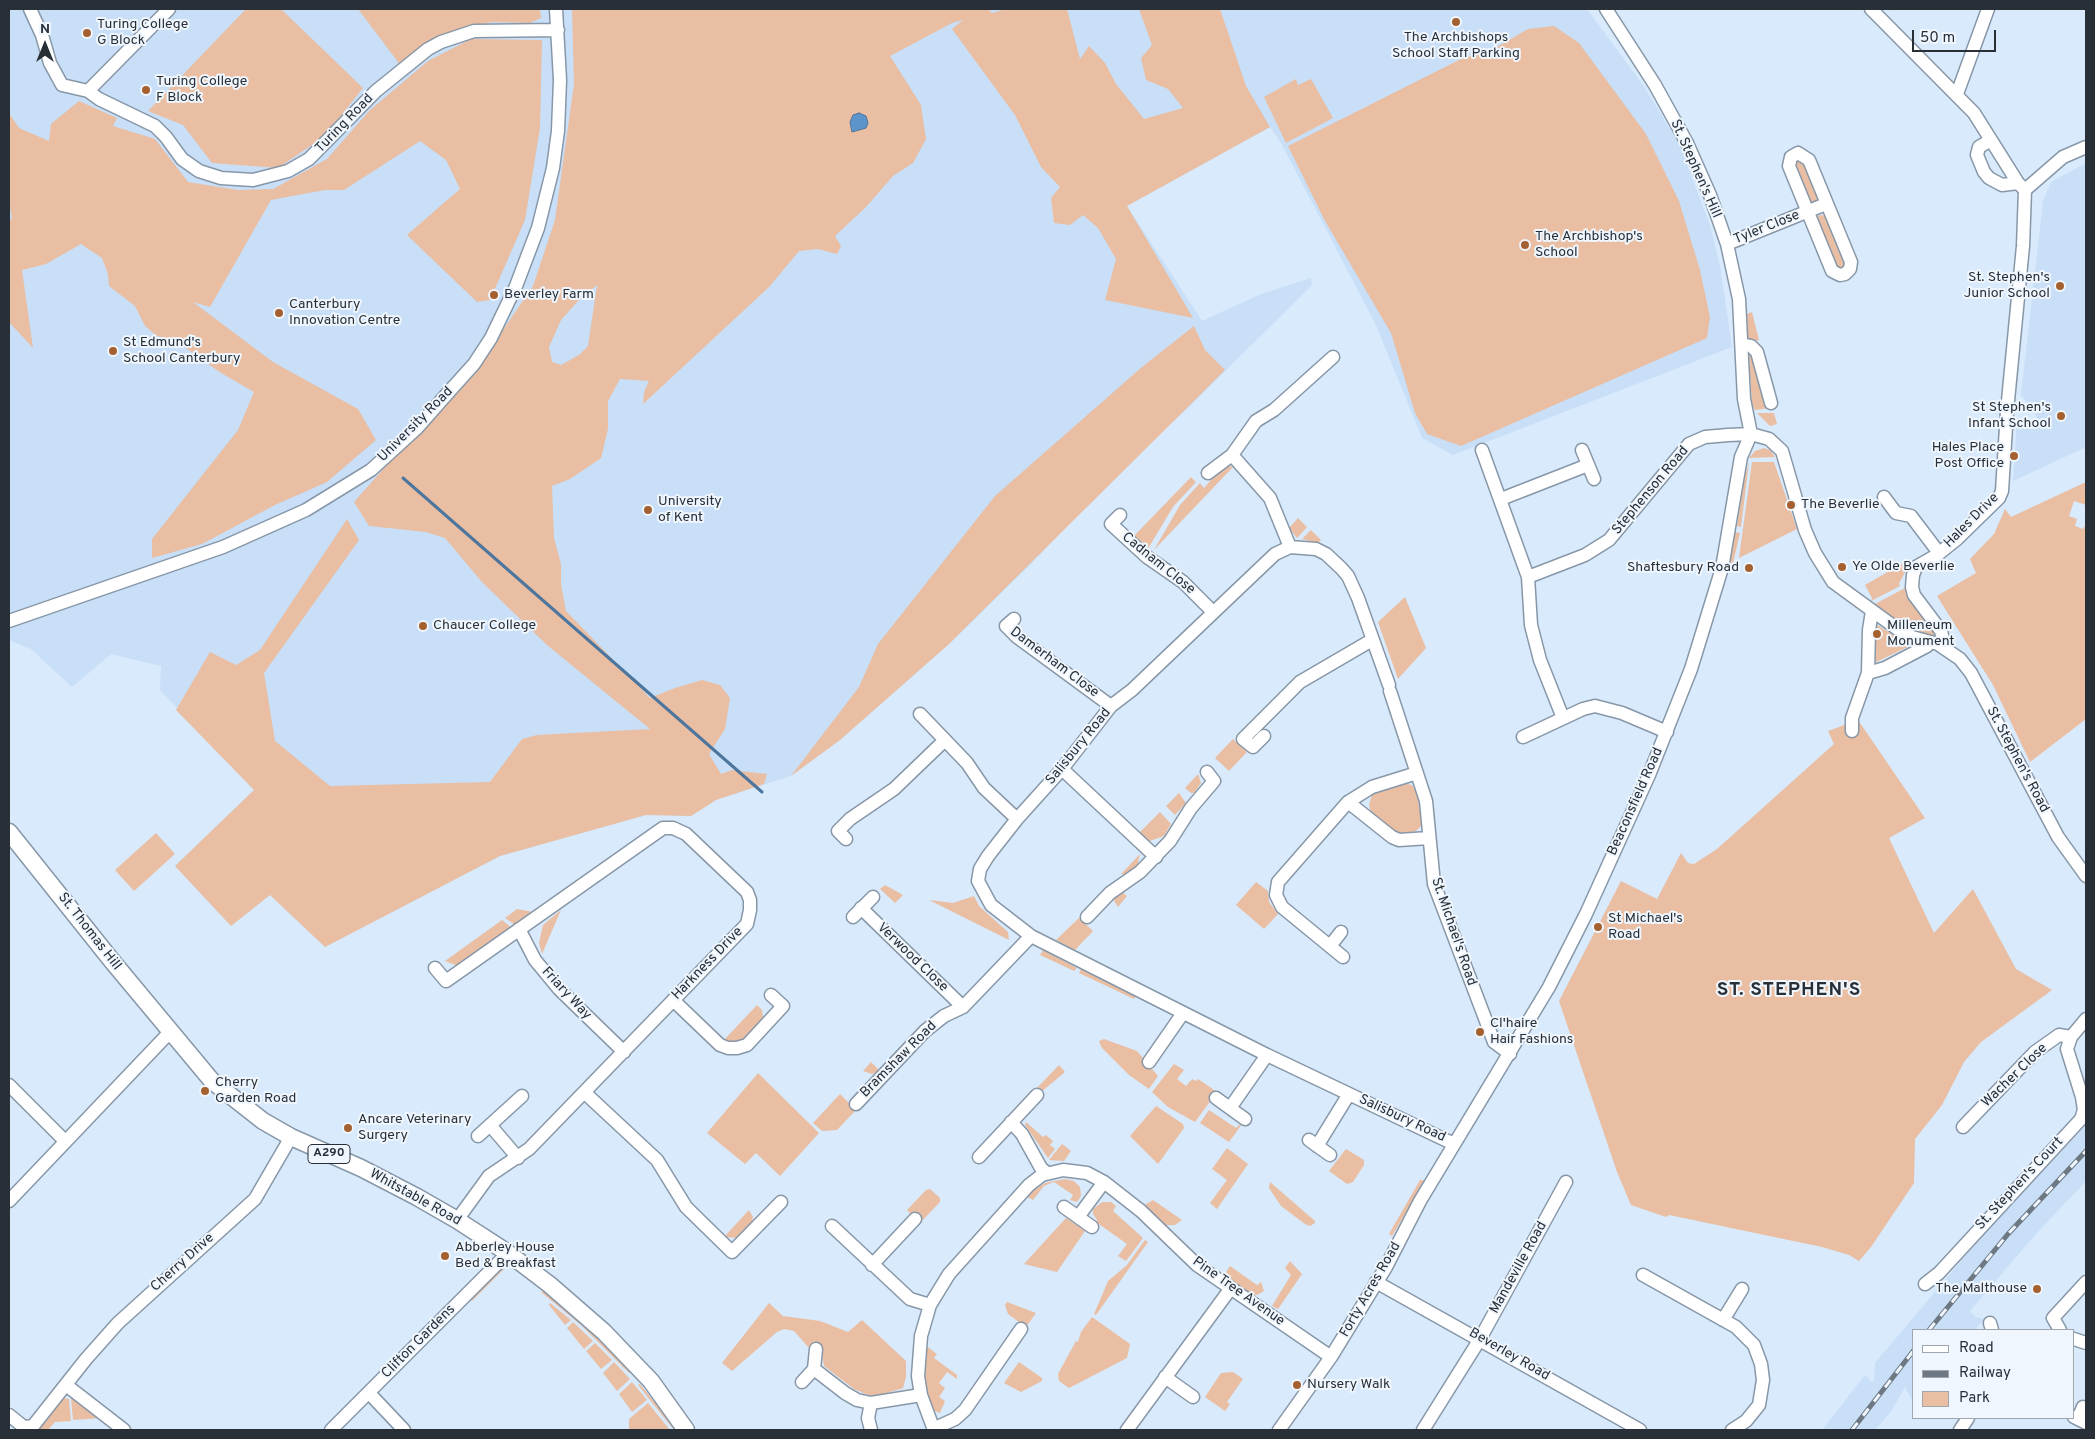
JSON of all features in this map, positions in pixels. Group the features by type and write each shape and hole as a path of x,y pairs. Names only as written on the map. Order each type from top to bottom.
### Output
{"main road":[{"name":"St. Thomas Hill","path":"9,832 170,1032"},
{"name":"Whitstable Road","path":"170,1032 212,1081 236,1102 290,1137 361,1168 457,1220 508,1253 550,1284 610,1338 651,1381 686,1430"}],"street":[{"name":"Turing Road","path":"30,9 42,35 50,63 62,85 88,91 99,99 155,126 166,137 182,159 199,171 221,178 253,180 288,171 310,159 376,91 428,49 442,42 474,31 558,30"},
{"path":"88,91 168,9"},
{"name":"University Road","path":"9,621 224,547 272,527 306,510 371,470 417,428 474,364 490,338 516,286 538,228 553,168 558,131 560,80 556,9"},
{"name":"St. Stephen's Hill","path":"1606,9 1655,85 1687,143 1710,195 1727,244 1739,299 1744,399 1751,434"},
{"path":"1870,9 1978,117 2022,186"},
{"path":"1957,94 1988,9"},
{"path":"1992,140 1979,147 1977,155 1984,172 1989,178 2002,185 2011,186 2022,186 2063,158 2086,147"},
{"name":"Tyler Close","path":"1794,154 1802,154 1807,157 1826,204 1851,262 1850,269 1845,274 1840,275 1832,271 1789,166 1789,161 1794,154"},
{"name":"Hales Drive","path":"1945,647 1941,631 1914,595 1912,587 1916,567 1939,553 1991,506 2002,491 2007,411 2024,246 2022,186"},
{"name":"Tyler Close","path":"1727,244 1826,204"},
{"path":"1742,344 1751,346 1758,352 1771,403"},
{"path":"1208,473 1232,455 1256,420 1288,398 1333,357"},
{"path":"1751,434 1769,439 1782,451 1805,530 1823,568 1833,582 1896,628 1912,637 1945,647"},
{"name":"Stephenson Road","path":"1528,577 1585,555 1609,540 1684,448 1705,437 1751,434"},
{"name":"Beaconsfield Road","path":"1454,1144 1549,987 1586,914 1667,732 1713,604 1731,528 1742,457 1751,434"},
{"path":"1482,450 1528,577 1531,625 1537,651 1563,718"},
{"path":"1582,450 1594,479"},
{"path":"1232,455 1270,498 1286,532 1290,547 1316,549 1326,554 1341,568 1354,588 1372,640 1300,682 1243,738 1253,746 1264,736"},
{"path":"1501,499 1588,465"},
{"path":"1884,497 1896,513 1911,516 1939,553"},
{"name":"Cadnam Close","path":"1120,515 1111,524 1147,557 1183,582 1213,612"},
{"name":"Salisbury Road","path":"1290,547 1275,554 1132,690 1111,706 1062,769 1017,819 984,862 978,881 991,905 1031,936 1267,1055 1454,1144"},
{"path":"1852,731 1852,718 1868,673 1869,622 1872,611"},
{"name":"Damerham Close","path":"1014,619 1006,626 1017,637 1111,706"},
{"name":"St. Michael's Road","path":"1372,640 1390,688 1393,715 1417,773 1426,801 1432,876 1436,891 1494,1042 1510,1054"},
{"path":"1868,673 1885,668 1927,646 1930,642"},
{"name":"St. Stephen's Road","path":"1945,647 1960,659 1971,674 2049,821 2086,876"},
{"path":"1523,737 1584,708 1595,706 1622,713 1667,732"},
{"path":"920,714 967,762 984,788 1017,819"},
{"path":"846,840 838,831 850,819 894,789 944,740"},
{"path":"1062,769 1156,857"},
{"path":"1087,917 1110,893 1140,872 1156,857 1214,781 1207,772"},
{"path":"1343,957 1277,901 1276,889 1283,875 1348,802 1372,787 1417,773"},
{"path":"1348,802 1392,837 1400,840 1429,838"},
{"name":"Harkness Drive","path":"436,968 446,981 656,831 668,828 680,830 747,892 750,910 747,924 585,1093 518,1158 489,1176 457,1220"},
{"name":"Verwood Close","path":"873,897 857,913 963,1007"},
{"name":"Friary Way","path":"519,929 535,960 554,983 624,1052"},
{"path":"1330,946 1341,932"},
{"name":"Bramshaw Road","path":"856,1104 925,1031 944,1016 963,1007 1031,936"},
{"path":"673,1000 720,1045 728,1048 737,1048 746,1045 783,1006 771,995"},
{"path":"1149,1062 1183,1013"},
{"path":"2071,1037 2086,1019"},
{"path":"9,1201 170,1032"},
{"name":"Wacher Close","path":"1963,1127 2035,1052 2059,1034 2071,1037"},
{"name":"St. Stephen's Court","path":"1924,1284 1938,1273 2081,1119 2084,1110 2082,1096 2067,1049 2071,1037"},
{"path":"1230,1108 1267,1055"},
{"path":"9,1084 65,1141"},
{"path":"585,1093 657,1160 686,1207 732,1252 781,1202"},
{"name":"Salisbury Road","path":"1330,1155 1313,1143 1349,1094"},
{"path":"979,1157 1037,1095"},
{"path":"478,1136 522,1096"},
{"path":"1216,1098 1245,1119"},
{"path":"1011,1122 1022,1134 1041,1168 1047,1173"},
{"path":"490,1125 518,1158"},
{"name":"Cherry Drive","path":"9,1415 30,1429 118,1323 255,1199 290,1137"},
{"name":"Forty Acres Road","path":"1279,1430 1331,1357 1454,1144"},
{"name":"Pine Tree Avenue","path":"1021,1329 964,1410 955,1419 934,1430 921,1395 918,1357 930,1305 941,1284 1029,1185 1047,1173 1077,1170 1104,1182 1140,1211 1197,1265 1331,1357"},
{"path":"1078,1217 1104,1182"},
{"name":"Mandeville Road","path":"1424,1430 1480,1338 1566,1182"},
{"path":"1064,1207 1092,1227"},
{"path":"872,1265 914,1219"},
{"path":"832,1226 910,1299 930,1305"},
{"name":"Clifton Gardens","path":"331,1430 508,1253"},
{"path":"1642,1275 1723,1320 1747,1336 1754,1345 1762,1372 1762,1392 1759,1405 1746,1421 1732,1430"},
{"name":"Beverley Road","path":"1376,1282 1480,1338 1640,1430"},
{"path":"2059,1329 2053,1318 2086,1282"},
{"path":"1127,1430 1231,1288"},
{"path":"1723,1320 1742,1289"},
{"path":"802,1382 814,1370 816,1349"},
{"path":"814,1370 857,1400 871,1403 921,1395"},
{"path":"1165,1377 1193,1397"},
{"path":"66,1384 124,1430"},
{"path":"369,1392 404,1430"},
{"path":"871,1403 868,1418 871,1430"},
{"path":"1960,1430 1967,1419"}],"shaded area":[{"name":"University of Kent","path":"9,9 1587,9 1643,85 1679,144 1710,225 1720,266 1732,347 1453,455 1422,438 1376,325 1281,143 1270,127 1127,206 1202,321 1261,294 1311,278 1312,285 1186,410 1116,475 1030,565 949,644 840,740 791,776 716,800 691,816 646,815 500,856 325,947 270,895 231,926 175,866 254,790 160,690 161,666 111,654 72,687 31,649 9,640"},
{"name":"St. Stephen's Junior School","path":"2086,163 2086,447 2013,481 2017,419 2037,419 2035,413 2021,395 2043,201 2051,182"},
{"path":"2086,1125 2086,1181 2035,1235 1970,1311 1976,1317 1984,1319 1976,1329 1912,1329 1912,1400 1905,1387 1892,1410 1875,1430 1822,1430 1865,1375 1872,1382 1874,1381 1875,1363 1988,1229"}],"green space":[{"path":"246,9 281,9 363,88 325,136 278,168 212,163 183,125 148,111"},
{"path":"358,9 540,9 541,18 530,23 492,22 457,30 428,44 401,66"},
{"path":"572,9 996,9 989,11 992,13 1006,9 1067,9 1080,59 1089,46 1105,63 1116,84 1144,119 1183,108 1168,89 1146,80 1141,58 1152,45 1139,9 1220,9 1246,86 1270,127 1127,206 1193,318 1105,300 1116,259 1098,228 1083,215 1070,225 1054,223 1051,198 1060,187 1041,167 1015,115 952,29 963,20 952,23 890,56 921,105 926,139 913,163 893,176 866,207 835,236 841,246 837,254 818,249 799,251 769,287 643,404 644,392 649,381 620,379 608,401 608,429 601,458 570,479 552,486 554,538 561,564 561,584 566,611 650,698 702,680 720,685 730,698 725,729 709,754 721,774 732,770 767,774 764,784 716,800 691,816 646,815 500,856 325,947 270,895 231,926 175,866 254,790 176,710 210,652 236,665 260,650 347,519 359,540 264,673 275,741 330,786 490,782 522,739 537,735 650,729 547,645 482,582 445,538 426,532 369,526 354,502 490,349 533,286 555,220 574,84","holes":["597,285 588,346 579,355 561,365 552,362 549,347 561,320 578,301"]},
{"name":"The Archbishop's School","path":"1554,26 1579,43 1646,134 1679,201 1700,270 1710,317 1707,338 1461,446 1427,434 1415,413 1391,333 1325,221 1288,146 1463,58 1490,51 1528,29"},
{"path":"471,39 542,40 540,128 525,220 490,300 477,302 407,235 460,189 446,160 420,141 344,190 325,190 271,200 210,307 193,302 273,362 358,409 376,440 327,482 275,505 202,544 152,558 152,539 238,430 254,392 221,373 176,341 157,336 145,326 135,306 109,286 108,274 102,258 81,244 46,264 22,270 33,348 9,322 9,220 12,219 9,200 9,113 19,128 49,141 51,124 79,101 117,118 113,126 155,139 188,182 238,190 273,189 327,159 369,111 428,61"},
{"path":"1296,79 1298,85 1311,79 1333,118 1286,143 1264,97"},
{"path":"1803,159 1819,197 1813,203 1810,203 1792,160"},
{"path":"1820,215 1827,216 1846,261 1845,265 1840,269 1837,269 1816,218"},
{"path":"1752,312 1759,340 1752,342 1748,340 1747,314"},
{"path":"1194,326 1205,350 1225,370 949,644 840,740 791,776 859,687 878,644 995,496 1142,367"},
{"path":"1749,353 1753,353 1772,408 1755,410 1752,405"},
{"path":"1757,413 1774,413 1777,424 1770,426"},
{"path":"1764,448 1770,450 1775,457 1749,458 1755,451"},
{"path":"1749,462 1741,527 1737,526 1744,480"},
{"path":"1752,462 1774,462 1797,529 1739,558"},
{"path":"1224,465 1233,467 1154,550 1180,505 1200,483 1204,488"},
{"path":"1191,477 1196,482 1173,507 1149,547 1134,536"},
{"path":"2086,482 2086,505 2074,501 2069,516 2077,519 2075,526 2083,529 2086,524 2086,719 2030,762 1993,685 1937,596 1976,573 1970,559 1994,534 2005,509 2011,517"},
{"path":"1298,518 1307,527 1297,538 1289,528"},
{"path":"1311,530 1321,540 1318,543 1302,539"},
{"path":"1735,532 1740,533 1733,563 1730,562"},
{"path":"1907,561 1909,566 1899,583 1900,586 1871,601 1872,598 1865,585"},
{"path":"1905,588 1936,632 1936,638 1895,623 1875,604"},
{"path":"1405,597 1426,648 1398,679 1378,622"},
{"path":"1874,623 1912,645 1876,662 1873,660"},
{"path":"1858,720 1925,818 1889,838 1934,933 1973,889 2016,969 2052,990 1981,1042 1964,1062 1942,1105 1915,1139 1914,1183 1871,1247 1859,1261 1849,1255 1822,1247 1669,1215 1666,1217 1631,1205 1617,1172 1559,1001 1621,881 1657,899 1681,853 1688,863 1694,864 1717,849 1834,744 1828,731"},
{"path":"1233,739 1247,752 1229,771 1215,758"},
{"path":"1198,774 1201,783 1194,793 1191,793 1185,788"},
{"path":"1402,783 1412,785 1417,793 1422,825 1416,831 1403,834 1391,831 1371,812 1369,805 1372,795 1376,792"},
{"path":"1179,793 1186,803 1175,815 1166,806"},
{"path":"1160,812 1171,824 1164,836 1150,841 1138,834"},
{"path":"156,833 175,854 134,891 115,870"},
{"path":"1140,854 1137,867 1128,874 1121,874"},
{"path":"1256,882 1268,891 1269,902 1278,914 1264,929 1236,905"},
{"path":"885,885 903,895 895,903 880,889"},
{"path":"1121,891 1127,896 1118,907 1113,899"},
{"path":"974,896 979,906 1008,932 1009,940 929,900 953,903"},
{"path":"517,909 533,912 515,925 505,918"},
{"path":"561,910 542,954 539,943 543,925"},
{"path":"1079,918 1093,931 1075,950 1056,940"},
{"path":"502,920 512,928 458,966 445,961"},
{"path":"1043,950 1077,968 1074,971 1040,955"},
{"path":"1081,969 1136,996 1134,999 1079,973"},
{"path":"757,1005 762,1010 763,1017 742,1041 734,1045 723,1041"},
{"path":"1104,1039 1137,1051 1158,1076 1149,1089 1129,1075 1102,1048 1099,1041"},
{"path":"871,1062 880,1071 872,1074 863,1071"},
{"path":"1174,1064 1184,1070 1177,1079 1186,1086 1192,1079 1196,1081 1198,1079 1217,1092 1195,1122 1168,1107 1152,1092"},
{"path":"1059,1065 1065,1072 1040,1093 1036,1089"},
{"path":"758,1073 819,1133 780,1176 756,1153 745,1164 707,1133"},
{"path":"840,1094 856,1110 837,1130 822,1131 813,1123"},
{"path":"1156,1106 1183,1124 1184,1128 1158,1164 1130,1136"},
{"path":"1209,1110 1236,1128 1245,1120 1229,1142 1200,1123"},
{"path":"1026,1122 1043,1137 1046,1135 1053,1141 1050,1145 1055,1149 1048,1158 1025,1125"},
{"path":"1062,1144 1071,1151 1064,1161 1049,1160"},
{"path":"1227,1148 1248,1164 1217,1209 1210,1203 1227,1180 1212,1169"},
{"path":"1346,1149 1364,1160 1364,1165 1353,1182 1347,1184 1329,1171"},
{"path":"1065,1179 1074,1181 1080,1187 1081,1196 1077,1202 1070,1200 1073,1195 1054,1182 1044,1186 1033,1200 1026,1196 1045,1183"},
{"path":"1420,1180 1425,1180 1392,1236 1389,1234"},
{"path":"1270,1182 1315,1223 1310,1226 1305,1224 1281,1206 1269,1188"},
{"path":"930,1189 940,1198 940,1202 920,1223 907,1210 926,1190"},
{"path":"1153,1200 1182,1220 1175,1225 1165,1225 1143,1206"},
{"path":"1102,1202 1111,1202 1116,1206 1113,1211 1143,1238 1126,1261 1118,1256 1127,1244 1096,1222 1093,1209"},
{"path":"749,1210 753,1217 752,1223 739,1238 724,1237"},
{"path":"1066,1218 1085,1231 1057,1272 1024,1264"},
{"path":"1145,1240 1148,1242 1096,1315 1094,1314 1108,1281 1127,1265"},
{"path":"1290,1261 1302,1274 1278,1309 1272,1306 1291,1275 1285,1268"},
{"path":"1230,1266 1257,1285 1261,1282 1264,1291 1257,1295 1247,1295 1223,1277"},
{"path":"503,1267 504,1269 472,1301 471,1300"},
{"path":"543,1291 608,1347 631,1371 629,1373 582,1326 541,1292"},
{"path":"1007,1302 1036,1313 1026,1327 1008,1314 1005,1305"},
{"path":"550,1303 571,1320 565,1325 549,1305"},
{"path":"769,1303 783,1316 820,1321 848,1332 862,1320 906,1361 906,1377 903,1388 881,1395 868,1395 854,1389 824,1366 821,1347 815,1345 809,1348 794,1331 784,1329 777,1332 732,1371 722,1363"},
{"path":"1092,1317 1130,1344 1127,1358 1069,1388 1059,1381 1058,1374 1076,1341 1078,1342 1081,1332"},
{"path":"573,1322 593,1341 584,1349 567,1328"},
{"path":"595,1343 612,1360 601,1369 586,1351"},
{"path":"925,1345 937,1354 934,1358 957,1375 957,1379 947,1372 939,1383 945,1388 939,1397 945,1401 940,1413 932,1410 927,1399 924,1372"},
{"path":"614,1362 630,1379 617,1391 603,1373"},
{"path":"1019,1362 1042,1378 1042,1381 1021,1392 1004,1383"},
{"path":"1233,1372 1243,1379 1227,1402 1230,1404 1225,1411 1205,1397 1221,1373"},
{"path":"632,1382 647,1400 632,1412 619,1394"},
{"path":"640,1384 677,1430 674,1430 638,1385"},
{"path":"63,1398 69,1399 71,1421 55,1422 48,1430 39,1428"},
{"path":"77,1398 102,1418 73,1420 71,1399"},
{"path":"648,1403 670,1430 629,1430 629,1419"}],"water":[{"path":"859,113 866,116 868,123 866,128 852,132 850,122 853,115"}],"waterway":[{"path":"403,478 762,792"}],"railway":[{"path":"1930,1329 2008,1234 2086,1151"},
{"path":"1852,1430 1912,1353"}],"place":[{"name":"The Archbishops School Staff Parking","path":"1456,22"},
{"name":"Turing College G Block","path":"87,33"},
{"name":"Turing College F Block","path":"146,90"},
{"name":"The Archbishop's School","path":"1525,245"},
{"name":"St. Stephen's Junior School","path":"2060,286"},
{"name":"Beverley Farm","path":"494,295"},
{"name":"Canterbury Innovation Centre","path":"279,313"},
{"name":"St Edmund's School Canterbury","path":"113,351"},
{"name":"St Stephen's Infant School","path":"2061,416"},
{"name":"Hales Place Post Office","path":"2014,456"},
{"name":"The Beverlie","path":"1791,505"},
{"name":"University of Kent","path":"648,510"},
{"name":"Ye Olde Beverlie","path":"1842,567"},
{"name":"Shaftesbury Road","path":"1749,568"},
{"name":"Chaucer College","path":"423,626"},
{"name":"Milleneum Monument","path":"1877,634"},
{"name":"St Michael's Road","path":"1598,927"},
{"name":"Cl'haire Hair Fashions","path":"1480,1032"},
{"name":"Cherry Garden Road","path":"205,1091"},
{"name":"Ancare Veterinary Surgery","path":"348,1128"},
{"name":"Abberley House Bed & Breakfast","path":"445,1256"},
{"name":"The Malthouse","path":"2037,1289"},
{"name":"Nursery Walk","path":"1297,1385"}],"district":[{"name":"ST. STEPHEN'S","path":"1789,991"}]}
